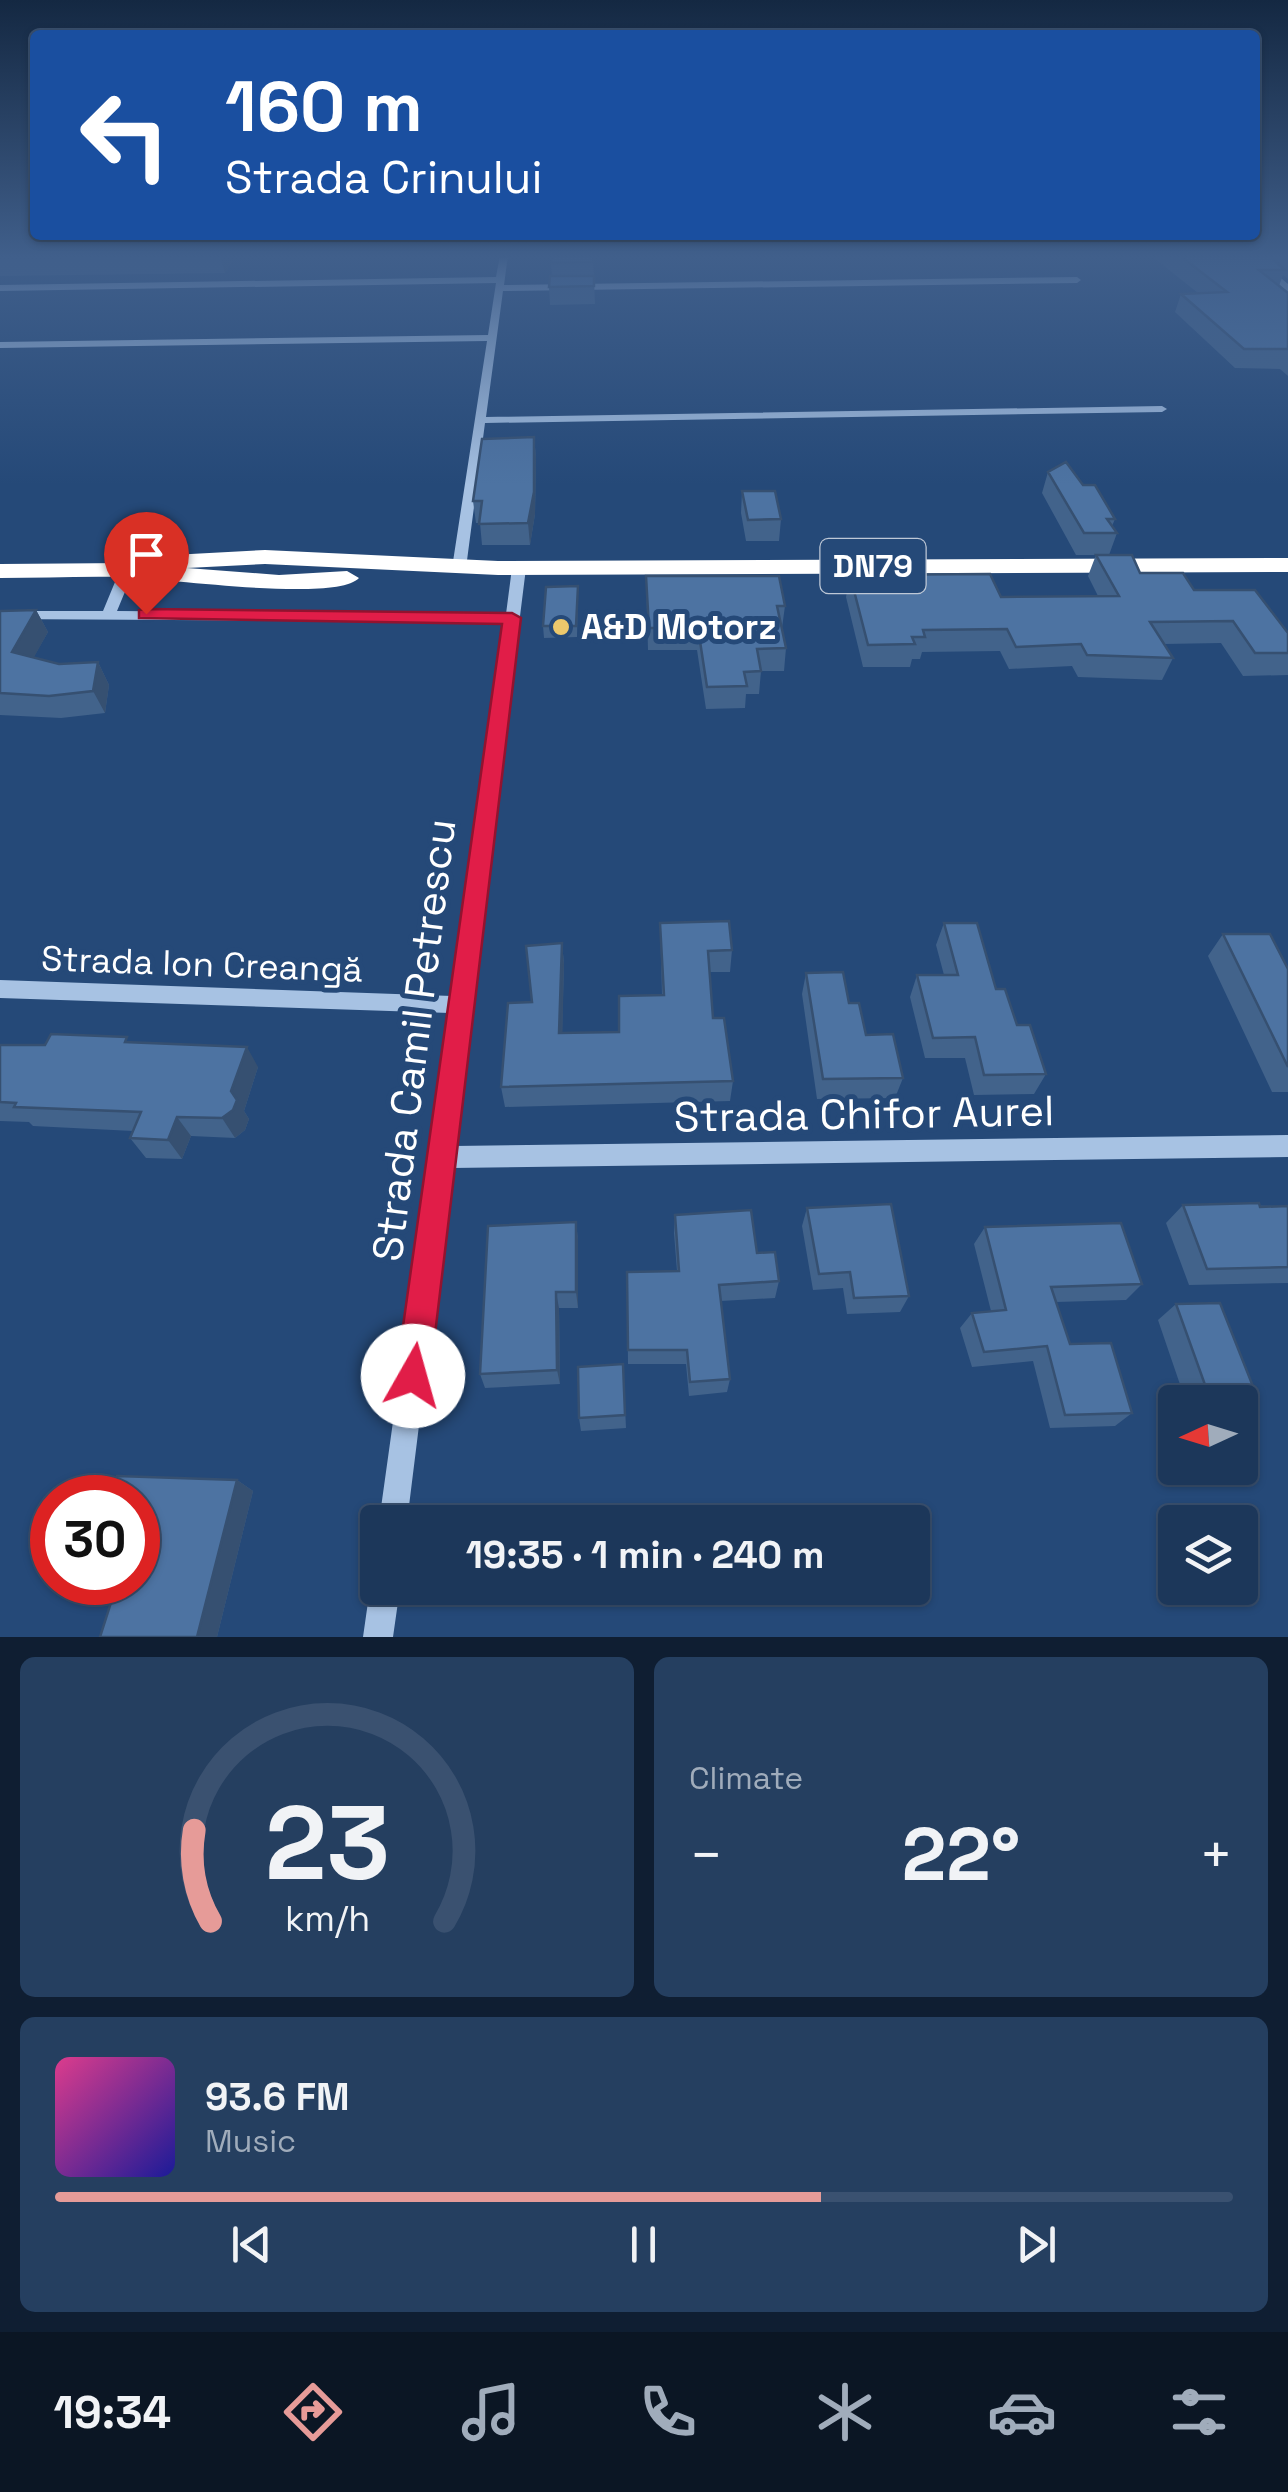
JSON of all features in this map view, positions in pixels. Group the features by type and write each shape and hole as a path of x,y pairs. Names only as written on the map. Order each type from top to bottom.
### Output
{"highway":[{"name":"DN79","path":"0,570 127,570 279,582 459,568 1288,565"}],"street":[{"path":"459,568 494,331"},
{"path":"0,344 493,338"},
{"path":"481,420 1162,409"},
{"name":"Strada Camil Petrescu","path":"395,1505 520,568"},
{"path":"110,614 127,570"},
{"path":"0,615 512,618"},
{"name":"Strada Ion Creangă","path":"0,990 462,1005"},
{"name":"Strada Chifor Aurel","path":"442,1157 1288,1146"},
{"path":"378,1637 382,1605"}],"building":[{"path":"1224,331 1288,331 1288,349 1244,349"},
{"path":"534,437 534,492 528,523 479,524 482,501 473,501 482,439"},
{"path":"1066,462 1083,485 1095,485 1115,519 1107,519 1117,533 1084,533 1048,472"},
{"path":"742,491 775,491 781,519 748,520"},
{"path":"1096,555 1132,555 1140,573 1183,573 1194,590 1255,590 1288,633 1288,653 1255,653 1233,621 1150,622 1173,658 1087,655 1081,644 1016,647 1007,629 923,630 925,637 912,637 915,644 868,645 850,575 990,574 1001,597 1119,596"},
{"path":"646,576 779,576 785,606 777,606 786,648 757,649 761,671 744,672 747,686 707,687 698,628 649,628"},
{"path":"578,586 576,626 543,626 546,587"},
{"path":"36,610 12,652 59,664 98,662 93,691 49,696 0,693 0,611"},
{"path":"729,921 732,950 708,951 713,1018 724,1018 733,1081 501,1087 508,1003 532,1002 526,946 562,943 559,1033 619,1032 619,996 664,995 660,923"},
{"path":"944,923 977,923 996,989 1005,989 1017,1025 1030,1025 1046,1074 984,1075 975,1037 933,1038 917,975 958,975"},
{"path":"1223,934 1270,934 1288,969 1288,1067"},
{"path":"843,972 849,1003 859,1003 866,1035 893,1034 903,1078 823,1079 806,973"},
{"path":"51,1034 127,1037 125,1042 247,1047 231,1091 237,1100 233,1110 222,1118 177,1117 168,1140 130,1138 141,1112 14,1107 16,1103 0,1102 0,1045 45,1045"},
{"path":"1259,1203 1260,1207 1288,1206 1288,1267 1207,1269 1183,1205"},
{"path":"891,1204 909,1296 854,1298 850,1272 819,1274 807,1208"},
{"path":"751,1210 757,1253 775,1252 779,1281 719,1285 730,1379 690,1382 687,1350 628,1350 627,1272 679,1271 675,1215"},
{"path":"576,1222 576,1292 556,1292 557,1370 480,1374 488,1226"},
{"path":"1121,1223 1142,1284 1051,1287 1070,1344 1111,1343 1132,1413 1065,1415 1047,1346 984,1352 972,1313 1006,1310 985,1227"},
{"path":"1220,1303 1252,1385 1205,1385 1176,1304"},
{"path":"623,1364 625,1415 579,1418 578,1367"},
{"path":"160,1477 237,1480 197,1637 100,1637 110,1605 160,1605"}],"place":[{"name":"A&D Motorz","path":"561,627"}],"route":[{"path":"146,614 512,618 413,1376"}]}
